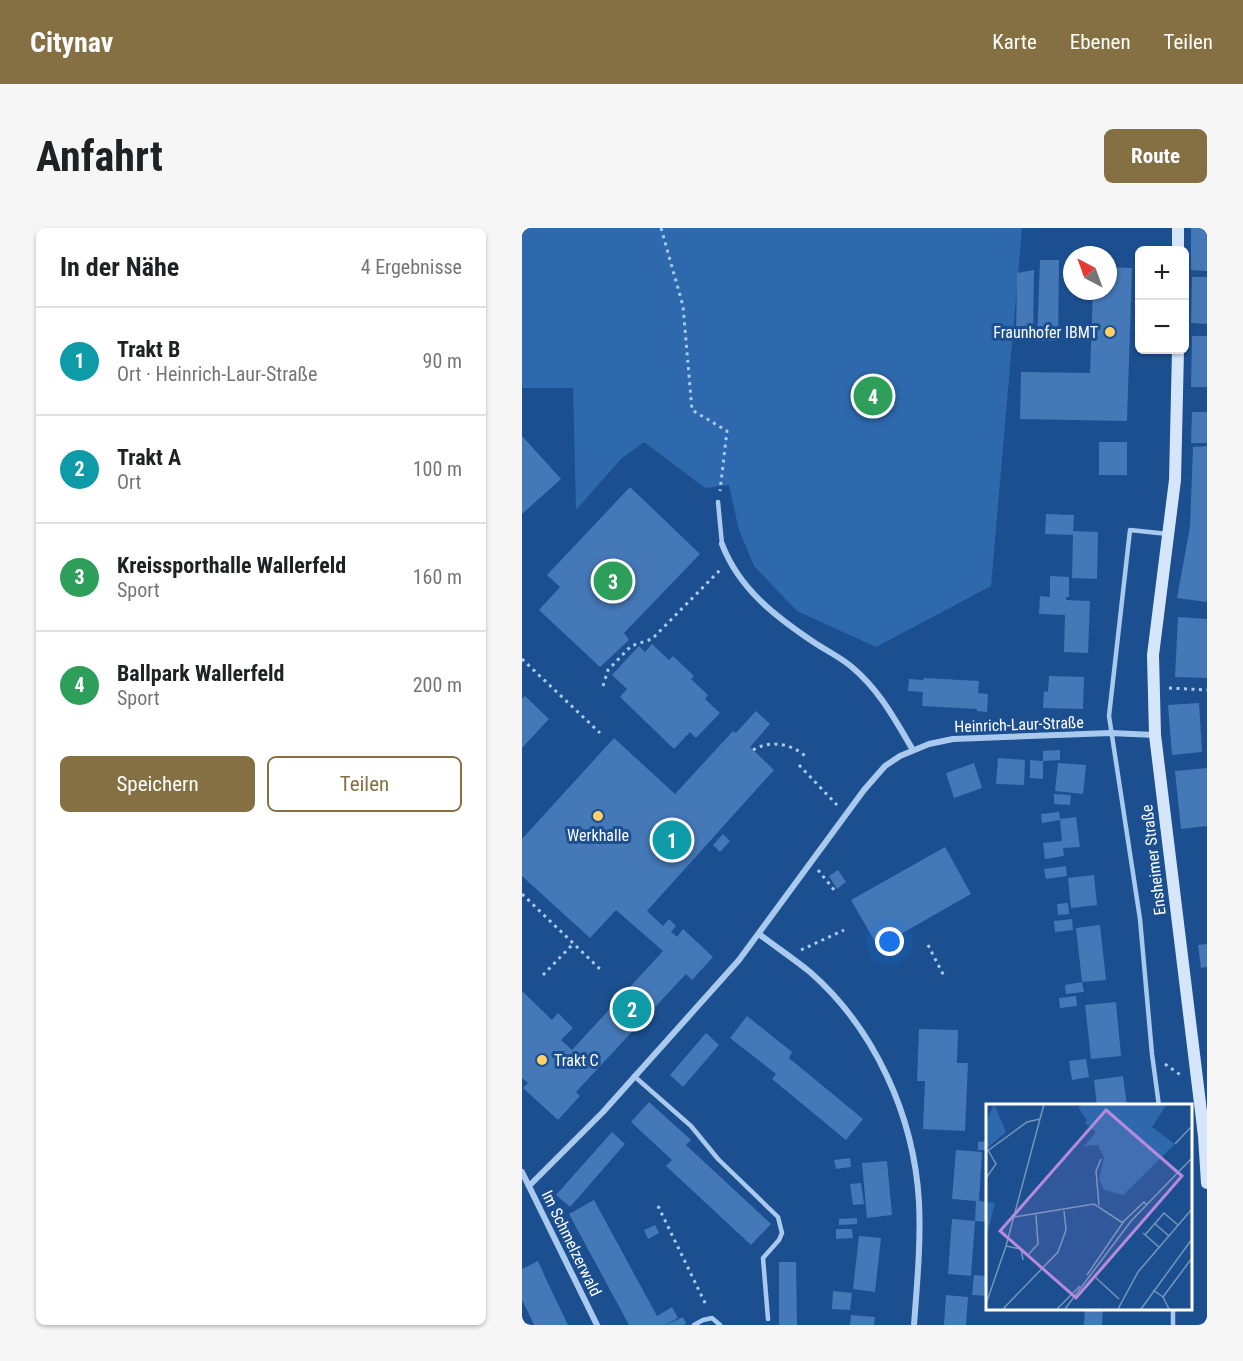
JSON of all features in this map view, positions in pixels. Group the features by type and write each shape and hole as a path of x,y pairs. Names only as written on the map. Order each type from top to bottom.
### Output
{"main road":[{"path":"1178,228 1178,246"},
{"name":"Ensheimer Straße","path":"1178,354 1175,480 1153,655 1152,687 1155,735 1198,1088 1206,1136 1207,1183"}],"street":[{"path":"722,544 746,588 788,626 851,665 872,684 913,750"},
{"name":"Heinrich-Laur-Straße","path":"529,1186 603,1112 739,960 885,766 913,750 941,741 976,736 1111,733 1155,735"},
{"path":"759,934 810,972 855,1020 884,1071 899,1107 915,1170 919,1201 914,1325"},
{"name":"Im Schmelzerwald","path":"522,1172 597,1325"}],"lane":[{"path":"718,502 722,544"},
{"path":"1159,1104 1140,919 1109,716 1130,530 1168,534"},
{"path":"634,1076 691,1126 718,1160 778,1217 782,1233 779,1240 763,1258 768,1319"},
{"path":"694,1325 712,1318 720,1325"}],"path":[{"path":"661,228 683,306 692,410 727,431 718,502"},
{"path":"603,686 608,670 631,646 652,639 721,568"},
{"path":"522,659 600,733"},
{"path":"1152,687 1207,690"},
{"path":"753,750 763,744 784,746 798,749 805,756"},
{"path":"799,765 846,815"},
{"path":"822,873 835,891"},
{"path":"522,894 603,972"},
{"path":"788,956 844,930"},
{"path":"543,975 573,944"},
{"path":"928,945 945,978"},
{"path":"1152,1054 1198,1088"},
{"path":"658,1206 712,1318"}],"shaded area":[{"path":"522,228 1022,228 991,586 876,647 797,611 754,566 739,530 729,485 705,488 644,442 621,459 576,510 573,388 522,388"}],"building":[{"path":"1191,228 1207,228 1207,271 1191,270"},
{"path":"1040,260 1059,260 1058,341 1037,341"},
{"path":"1117,267 1132,268 1127,421 1020,419 1021,372 1090,373 1093,300 1117,300"},
{"path":"1034,270 1033,341 1016,340 1017,273"},
{"path":"1192,277 1207,277 1207,324 1191,323"},
{"path":"1192,336 1207,336 1207,387 1191,387"},
{"path":"1192,412 1207,412 1207,443 1191,443"},
{"path":"522,436 561,479 522,514"},
{"path":"1099,442 1127,442 1127,475 1099,475"},
{"path":"1207,446 1207,602 1177,598 1190,527 1193,447"},
{"path":"630,487 700,554 624,633 629,640 600,667 539,610 560,587 547,575"},
{"path":"1046,514 1074,515 1073,531 1098,532 1097,579 1072,578 1073,535 1045,534"},
{"path":"1050,576 1069,577 1069,597 1066,597 1066,600 1090,601 1088,653 1064,652 1065,615 1039,614 1040,596 1050,597"},
{"path":"1178,617 1207,619 1207,678 1175,677"},
{"path":"652,644 669,660 673,656 694,676 691,679 708,695 705,699 720,713 696,738 690,732 674,749 620,697 627,689 612,675 639,646 645,652"},
{"path":"1049,676 1084,677 1083,709 1043,708 1044,691 1048,692"},
{"path":"924,678 979,681 978,693 988,694 987,712 977,711 977,709 922,706 923,692 908,691 909,679 923,680"},
{"path":"525,696 549,719 522,748 522,699"},
{"path":"1199,703 1202,752 1172,755 1168,705"},
{"path":"756,711 770,724 750,747 774,770 647,911 663,926 669,919 676,926 671,932 677,937 683,929 713,957 692,980 686,974 576,1092 580,1096 558,1120 523,1088 528,1083 522,1078 522,991 552,1020 558,1013 573,1028 561,1040 572,1050 663,951 616,910 590,938 522,876 522,839 614,738 675,794 733,731 736,733"},
{"path":"1060,750 1060,760 1043,761 1043,751"},
{"path":"998,758 1025,760 1024,785 996,784"},
{"path":"1030,760 1043,761 1043,779 1030,778"},
{"path":"974,763 982,788 954,798 946,773"},
{"path":"1058,763 1086,765 1083,794 1055,791"},
{"path":"1207,768 1207,826 1181,829 1175,771"},
{"path":"1054,794 1071,795 1070,805 1054,804"},
{"path":"1059,812 1060,819 1076,817 1080,847 1063,848 1064,856 1045,859 1043,843 1062,841 1060,820 1042,823 1041,814"},
{"path":"723,834 730,841 720,852 713,845"},
{"path":"945,847 971,894 878,947 851,900"},
{"path":"1066,866 1067,876 1046,879 1044,869"},
{"path":"838,870 846,882 837,889 829,876"},
{"path":"1094,875 1097,905 1071,908 1068,878"},
{"path":"1068,903 1069,914 1058,915 1057,904"},
{"path":"1072,919 1073,930 1055,932 1054,921"},
{"path":"1100,925 1106,980 1082,982 1076,928"},
{"path":"1207,944 1207,967 1201,968 1198,945"},
{"path":"1082,982 1084,992 1066,994 1065,985"},
{"path":"1076,996 1077,1006 1060,1008 1059,998"},
{"path":"1116,1002 1121,1056 1091,1059 1085,1005"},
{"path":"747,1016 792,1052 789,1058 863,1119 846,1140 772,1079 776,1074 730,1038"},
{"path":"919,1029 958,1030 957,1063 968,1063 965,1131 923,1129 925,1081 917,1081"},
{"path":"706,1033 719,1045 683,1087 670,1075"},
{"path":"1086,1059 1089,1077 1072,1080 1069,1061"},
{"path":"1123,1076 1127,1104 1097,1104 1094,1080"},
{"path":"649,1102 691,1140 686,1145 771,1224 751,1245 666,1166 672,1160 631,1122"},
{"path":"612,1132 625,1144 570,1207 556,1195"},
{"path":"986,1141 986,1150 978,1150 978,1142"},
{"path":"956,1150 982,1152 979,1201 986,1202 986,1222 975,1221 976,1201 952,1199"},
{"path":"850,1158 851,1167 836,1169 834,1160"},
{"path":"887,1161 892,1215 867,1218 862,1163"},
{"path":"861,1183 864,1204 853,1205 850,1184"},
{"path":"594,1200 657,1316 672,1307 678,1318 665,1325 629,1325 569,1214"},
{"path":"857,1218 857,1224 839,1225 839,1219"},
{"path":"952,1219 975,1221 971,1276 948,1274"},
{"path":"655,1225 659,1233 648,1239 644,1230"},
{"path":"836,1229 852,1229 853,1238 836,1239"},
{"path":"859,1236 881,1238 875,1292 853,1289"},
{"path":"538,1261 568,1325 534,1325 522,1300 522,1269"},
{"path":"779,1262 796,1262 797,1325 779,1325"},
{"path":"974,1275 986,1276 986,1296 972,1295"},
{"path":"833,1291 852,1293 850,1310 832,1309"},
{"path":"946,1295 968,1297 966,1325 944,1325"},
{"path":"1085,1310 1103,1310 1102,1325 1084,1325"},
{"path":"851,1315 875,1317 874,1325 850,1325"},
{"path":"683,1317 686,1324 666,1325"}],"place":[{"name":"Fraunhofer IBMT","path":"1110,332"},
{"name":"Ballpark Wallerfeld","path":"873,396"},
{"name":"Kreissporthalle Wallerfeld","path":"613,581"},
{"name":"Werkhalle","path":"598,816"},
{"name":"Trakt B","path":"672,840"},
{"name":"Trakt A","path":"632,1009"},
{"name":"Trakt C","path":"542,1060"}]}
